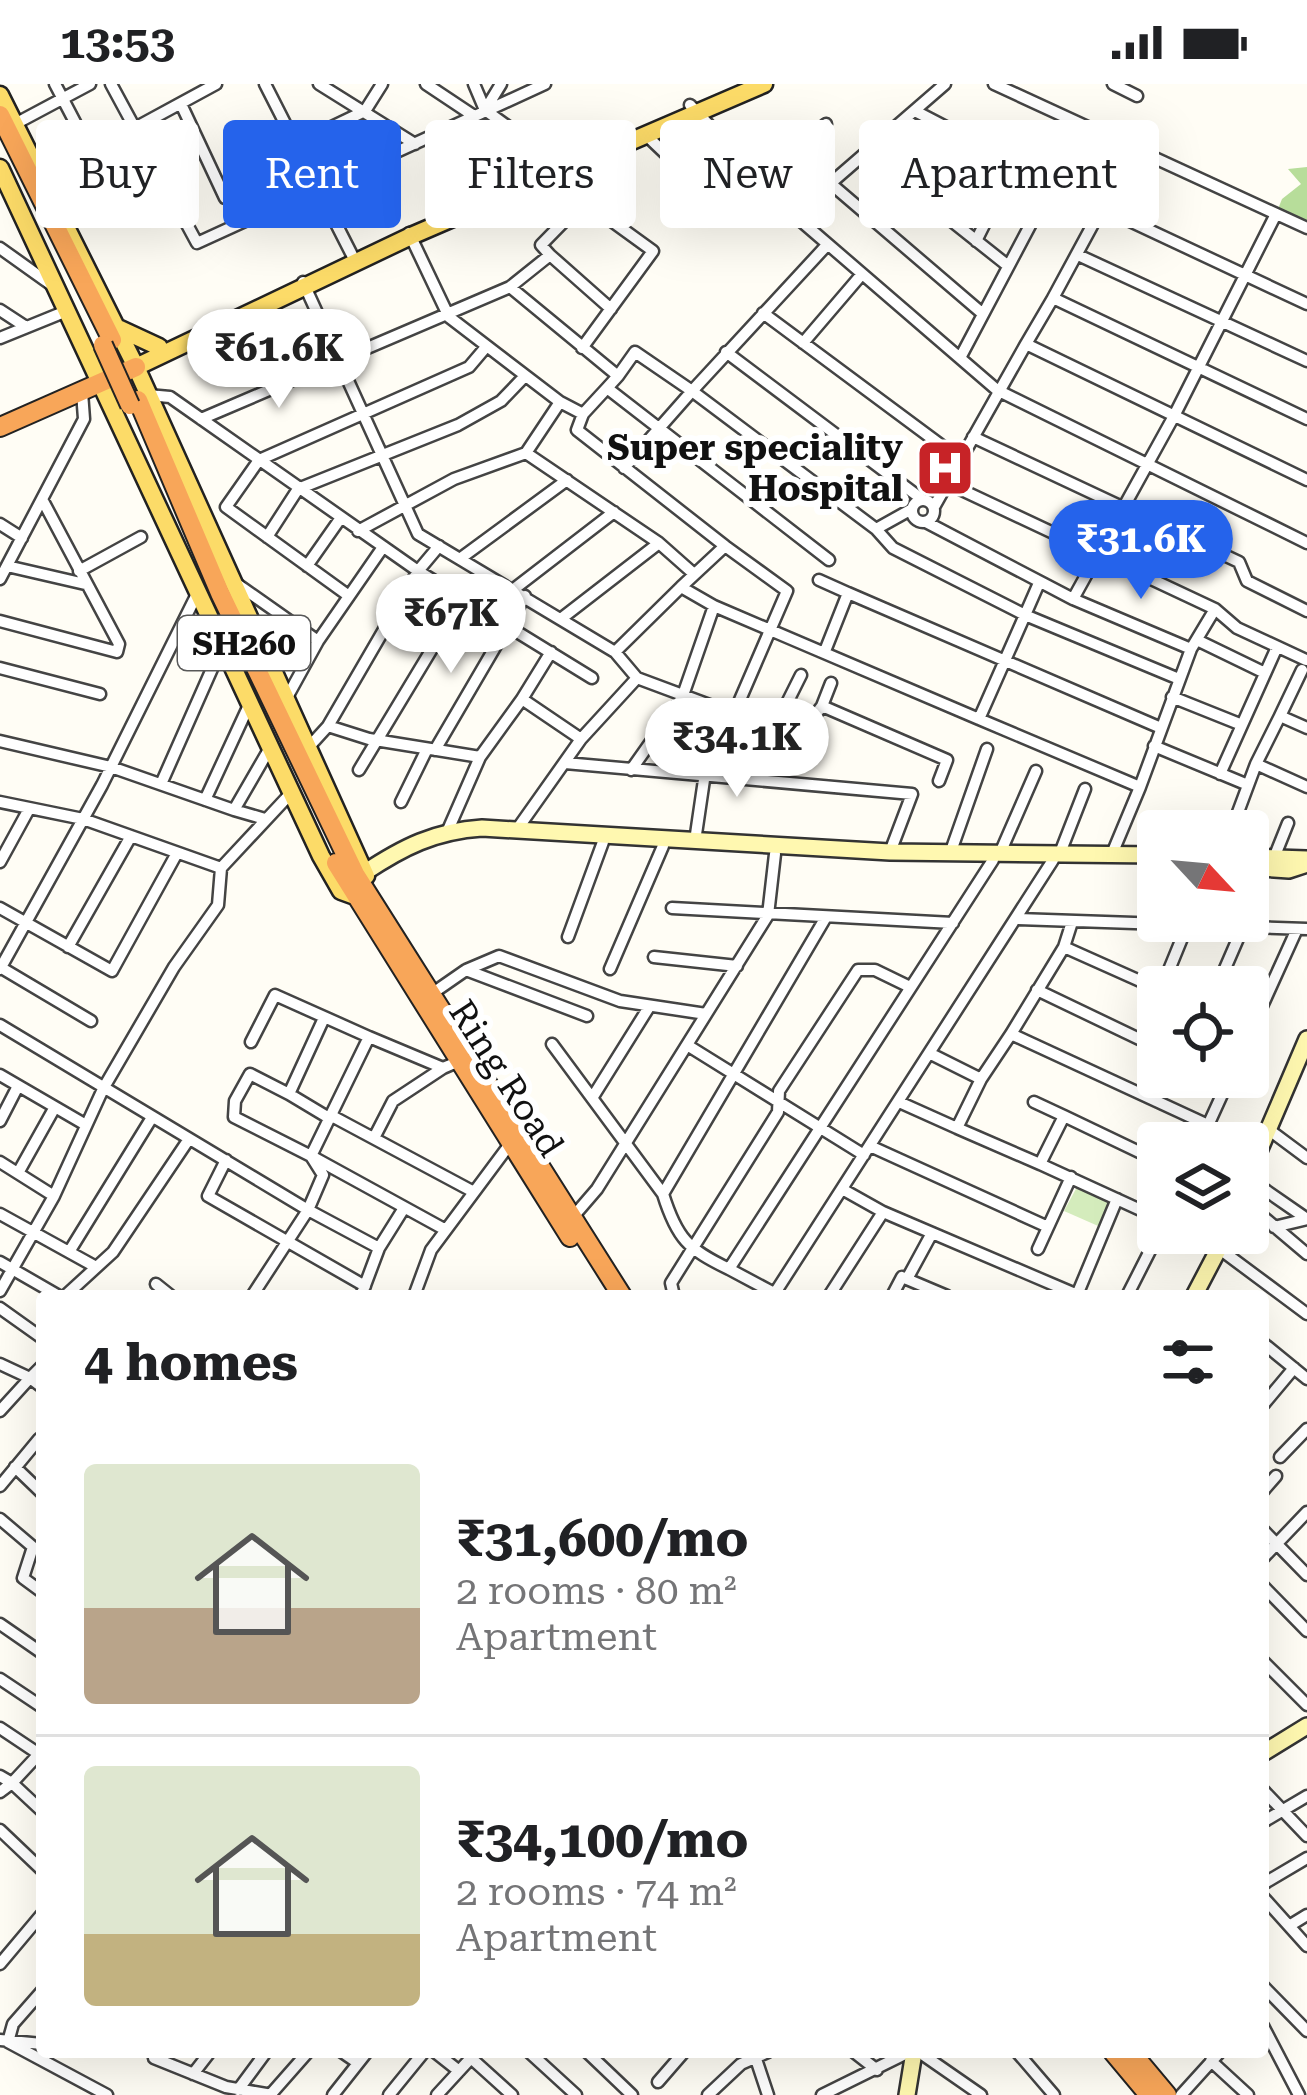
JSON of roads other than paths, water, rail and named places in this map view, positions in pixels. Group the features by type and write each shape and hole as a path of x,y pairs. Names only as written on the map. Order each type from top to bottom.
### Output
{"highway":[{"name":"SH260","path":"7,119 111,337 211,596 352,895"},
{"name":"SH260","path":"0,141 111,337"},
{"path":"0,418 134,363"},
{"path":"0,427 82,392 101,378"},
{"name":"SH260","path":"135,399 220,592 355,874 389,930"},
{"name":"Ring Road","path":"352,895 604,1290"},
{"name":"Ring Road","path":"389,930 430,995 457,1062 572,1218 618,1290"},
{"path":"1118,2058 1149,2095"},
{"path":"1136,2058 1168,2095"}],"main road":[{"path":"636,140 735,88 764,84"},
{"path":"0,95 7,119"},
{"path":"636,134 694,109"},
{"path":"0,168 101,378 135,399 230,579 364,873 392,920 389,930"},
{"path":"134,363 425,226"},
{"path":"304,283 352,255 409,233"},
{"path":"111,337 161,350"},
{"path":"111,337 134,363 135,399 198,592 331,874 341,891 352,895"},
{"path":"135,399 161,350"}],"street":[{"path":"55,84 73,120"},
{"path":"7,119 90,84"},
{"path":"111,84 131,120"},
{"path":"150,120 216,84"},
{"path":"265,84 282,120"},
{"path":"320,84 416,144"},
{"path":"346,120 365,111 382,84"},
{"path":"426,84 491,120"},
{"path":"474,84 480,113"},
{"path":"480,113 501,84"},
{"path":"401,151 544,84"},
{"path":"904,120 945,84"},
{"path":"994,84 1070,120"},
{"path":"1113,84 1137,96"},
{"path":"181,104 223,194"},
{"path":"694,109 704,120"},
{"path":"910,115 922,120"},
{"path":"910,115 915,120"},
{"path":"646,136 660,149"},
{"path":"835,179 859,160"},
{"path":"1159,162 1307,228"},
{"path":"835,187 983,314"},
{"path":"1072,598 1174,416 1276,214"},
{"path":"189,228 197,243 230,228"},
{"path":"338,228 352,255"},
{"path":"558,228 541,245 610,309"},
{"path":"582,348 652,251 621,228"},
{"path":"808,228 997,390 1307,543"},
{"path":"959,228 1007,265"},
{"path":"976,241 982,228"},
{"path":"960,358 1028,228"},
{"path":"876,529 923,505 949,484 997,390 1092,228"},
{"path":"1144,228 1307,304"},
{"path":"409,233 449,317 524,377 583,414"},
{"path":"625,468 725,352 827,245"},
{"path":"0,248 60,292"},
{"path":"201,418 449,317 510,287 550,255"},
{"path":"1078,255 1307,361"},
{"path":"803,343 862,274"},
{"path":"304,283 418,533 615,652 637,678 798,738"},
{"path":"510,287 618,376"},
{"path":"1053,298 1307,419"},
{"path":"0,310 26,327"},
{"path":"0,338 69,310"},
{"path":"763,313 961,460"},
{"path":"1026,344 1307,480"},
{"path":"349,596 226,507 259,460 469,367 486,347"},
{"path":"695,841 705,773 739,718 787,591 577,430 583,414 635,352 876,529 893,548 1025,616 1179,679"},
{"path":"725,352 923,505 926,522"},
{"path":"267,537 298,489 382,459 501,401 524,377"},
{"path":"607,388 830,560"},
{"path":"0,579 84,419 82,392"},
{"path":"135,399 163,393 418,571 592,678"},
{"path":"358,531 403,506 526,453 560,402"},
{"path":"973,437 1239,562 1247,581 1307,611"},
{"path":"526,453 658,543 694,574"},
{"path":"461,558 567,480"},
{"path":"949,484 1215,609 1305,665 1239,810"},
{"path":"0,621 117,652 119,644 43,501"},
{"path":"923,505 916,519 1039,583 1265,673"},
{"path":"401,802 508,626 520,593 614,512"},
{"path":"307,566 340,519"},
{"path":"0,524 22,538"},
{"path":"79,571 141,537"},
{"path":"562,618 658,543"},
{"path":"307,749 328,726 418,571 439,546"},
{"path":"615,652 725,546"},
{"path":"285,701 318,640 382,547"},
{"path":"7,566 86,584"},
{"path":"230,579 318,640"},
{"path":"819,580 1004,664 1161,728"},
{"path":"979,719 1039,583"},
{"path":"681,586 714,606 1140,787"},
{"path":"91,1021 0,968 111,767 198,592"},
{"path":"825,651 848,593"},
{"path":"359,770 462,599"},
{"path":"631,770 682,698 714,606"},
{"path":"1112,854 1179,679 1215,609"},
{"path":"160,784 223,644"},
{"path":"1220,774 1276,647"},
{"path":"448,835 480,757 551,652"},
{"path":"0,668 100,694"},
{"path":"774,729 801,675"},
{"path":"518,829 581,739 637,678"},
{"path":"754,778 798,738 832,683"},
{"path":"1172,697 1242,725"},
{"path":"522,699 581,739"},
{"path":"205,800 250,703"},
{"path":"822,706 947,760 939,781"},
{"path":"1280,716 1307,728"},
{"path":"328,726 377,740 480,757"},
{"path":"0,741 111,767 265,819"},
{"path":"234,810 271,746"},
{"path":"1154,746 1248,785"},
{"path":"950,851 987,748"},
{"path":"565,764 912,794 890,852"},
{"path":"1256,764 1307,788"},
{"path":"729,1269 997,856 1036,771"},
{"path":"777,1290 1018,919 1056,857 1085,789"},
{"path":"0,1291 54,1196 103,1089 174,967 218,905 221,868 292,792"},
{"path":"0,802 82,819 221,868"},
{"path":"0,862 29,809"},
{"path":"1274,863 1288,823"},
{"path":"364,873 395,853 448,835 518,829 997,856"},
{"path":"482,832 775,854 1137,859"},
{"path":"68,947 130,836"},
{"path":"568,937 603,842"},
{"path":"610,969 663,846"},
{"path":"0,908 112,971 177,853"},
{"path":"572,1218 625,1144 768,916 775,854"},
{"path":"1080,858 1137,857"},
{"path":"1269,862 1274,863"},
{"path":"1269,864 1307,862"},
{"path":"672,908 953,922"},
{"path":"663,1193 727,1092 733,1072 826,916"},
{"path":"1018,919 1137,922"},
{"path":"957,1128 1064,947 1072,922"},
{"path":"1269,928 1302,929 1269,995"},
{"path":"1064,947 1137,978"},
{"path":"430,995 466,970 499,956 649,1007 706,1014"},
{"path":"654,957 737,966"},
{"path":"466,970 586,1016"},
{"path":"673,1290 671,1283 690,1250 782,1102 779,1091 858,970 875,970 910,987"},
{"path":"1037,990 1137,1038"},
{"path":"250,1042 275,995 369,1037 457,1062"},
{"path":"594,1094 649,1007"},
{"path":"289,1094 324,1018"},
{"path":"0,1025 151,1119 379,1248"},
{"path":"1011,1034 1202,1122"},
{"path":"311,1156 369,1037"},
{"path":"1269,1127 1307,1040"},
{"path":"552,1044 594,1094 663,1193 671,1220 690,1250 765,1290"},
{"path":"687,1045 867,1151 1048,1227"},
{"path":"931,1054 982,1079"},
{"path":"375,1136 394,1101 457,1062"},
{"path":"444,1229 235,1118 236,1101 250,1074 472,1191"},
{"path":"0,1075 86,1125"},
{"path":"0,1121 18,1086"},
{"path":"898,1102 1137,1208"},
{"path":"1034,1102 1137,1151"},
{"path":"19,1174 55,1107"},
{"path":"1040,1164 1064,1116"},
{"path":"69,1252 151,1119"},
{"path":"1269,1130 1307,1158"},
{"path":"69,1290 113,1252 189,1139"},
{"path":"417,1290 444,1229 510,1144"},
{"path":"256,1290 308,1210 323,1174 311,1156"},
{"path":"226,1160 208,1196 287,1238 362,1290"},
{"path":"0,1162 54,1196"},
{"path":"1038,1249 1071,1178"},
{"path":"842,1189 883,1212 1064,1290"},
{"path":"1269,1193 1307,1219"},
{"path":"1078,1290 1117,1199"},
{"path":"363,1290 379,1248 404,1208"},
{"path":"833,1290 883,1212"},
{"path":"0,1214 96,1267"},
{"path":"1274,1227 1307,1219"},
{"path":"1269,1223 1307,1254"},
{"path":"907,1280 932,1233"},
{"path":"1130,1290 1149,1254"},
{"path":"1199,1290 1217,1254"},
{"path":"1239,1254 1307,1314"},
{"path":"0,1262 50,1290"},
{"path":"895,1290 902,1277 932,1290"},
{"path":"156,1284 164,1290"},
{"path":"0,1308 36,1333"},
{"path":"1269,1348 1307,1379"},
{"path":"0,1364 36,1382"},
{"path":"1269,1398 1294,1368"},
{"path":"0,1411 36,1372"},
{"path":"1280,1457 1307,1429"},
{"path":"0,1486 36,1444"},
{"path":"15,1467 36,1487"},
{"path":"1269,1485 1276,1477"},
{"path":"1269,1553 1307,1512"},
{"path":"0,1519 36,1541"},
{"path":"1269,1536 1307,1574"},
{"path":"36,1547 23,1578 36,1588"},
{"path":"1269,1592 1307,1631"},
{"path":"0,1624 36,1649"},
{"path":"1269,1667 1307,1705"},
{"path":"0,1679 36,1704"},
{"path":"1269,1745 1307,1726"},
{"path":"0,1728 36,1750"},
{"path":"0,1792 6,1780 36,1757"},
{"path":"6,1780 36,1806"},
{"path":"1269,1818 1307,1796"},
{"path":"1269,1797 1307,1837"},
{"path":"0,1830 36,1864"},
{"path":"1269,1880 1307,1858"},
{"path":"1269,1904 1307,1946"},
{"path":"1289,1926 1307,1915"},
{"path":"0,1963 36,1921"},
{"path":"1269,1992 1307,2031"},
{"path":"1269,2002 1274,1997"},
{"path":"4,2041 36,1999"},
{"path":"1269,2037 1300,2095"},
{"path":"4,2041 36,2044"},
{"path":"4,2041 36,2058"},
{"path":"36,2058 107,2095"},
{"path":"163,2058 229,2091 272,2095 303,2058"},
{"path":"193,2074 205,2058"},
{"path":"229,2091 260,2058"},
{"path":"333,2095 362,2058"},
{"path":"389,2095 419,2058"},
{"path":"443,2058 459,2071"},
{"path":"437,2095 470,2058"},
{"path":"476,2058 512,2095"},
{"path":"536,2058 576,2095"},
{"path":"593,2058 632,2095"},
{"path":"658,2082 679,2058"},
{"path":"708,2095 751,2058"},
{"path":"754,2058 768,2095"},
{"path":"862,2058 877,2070"},
{"path":"822,2095 845,2091 902,2058"},
{"path":"907,2095 913,2058"},
{"path":"923,2058 978,2094"},
{"path":"1022,2058 1054,2095"},
{"path":"1181,2095 1214,2058"},
{"path":"1216,2058 1248,2095"}],"place":[{"name":"Super speciality Hospital","path":"945,468"}]}
